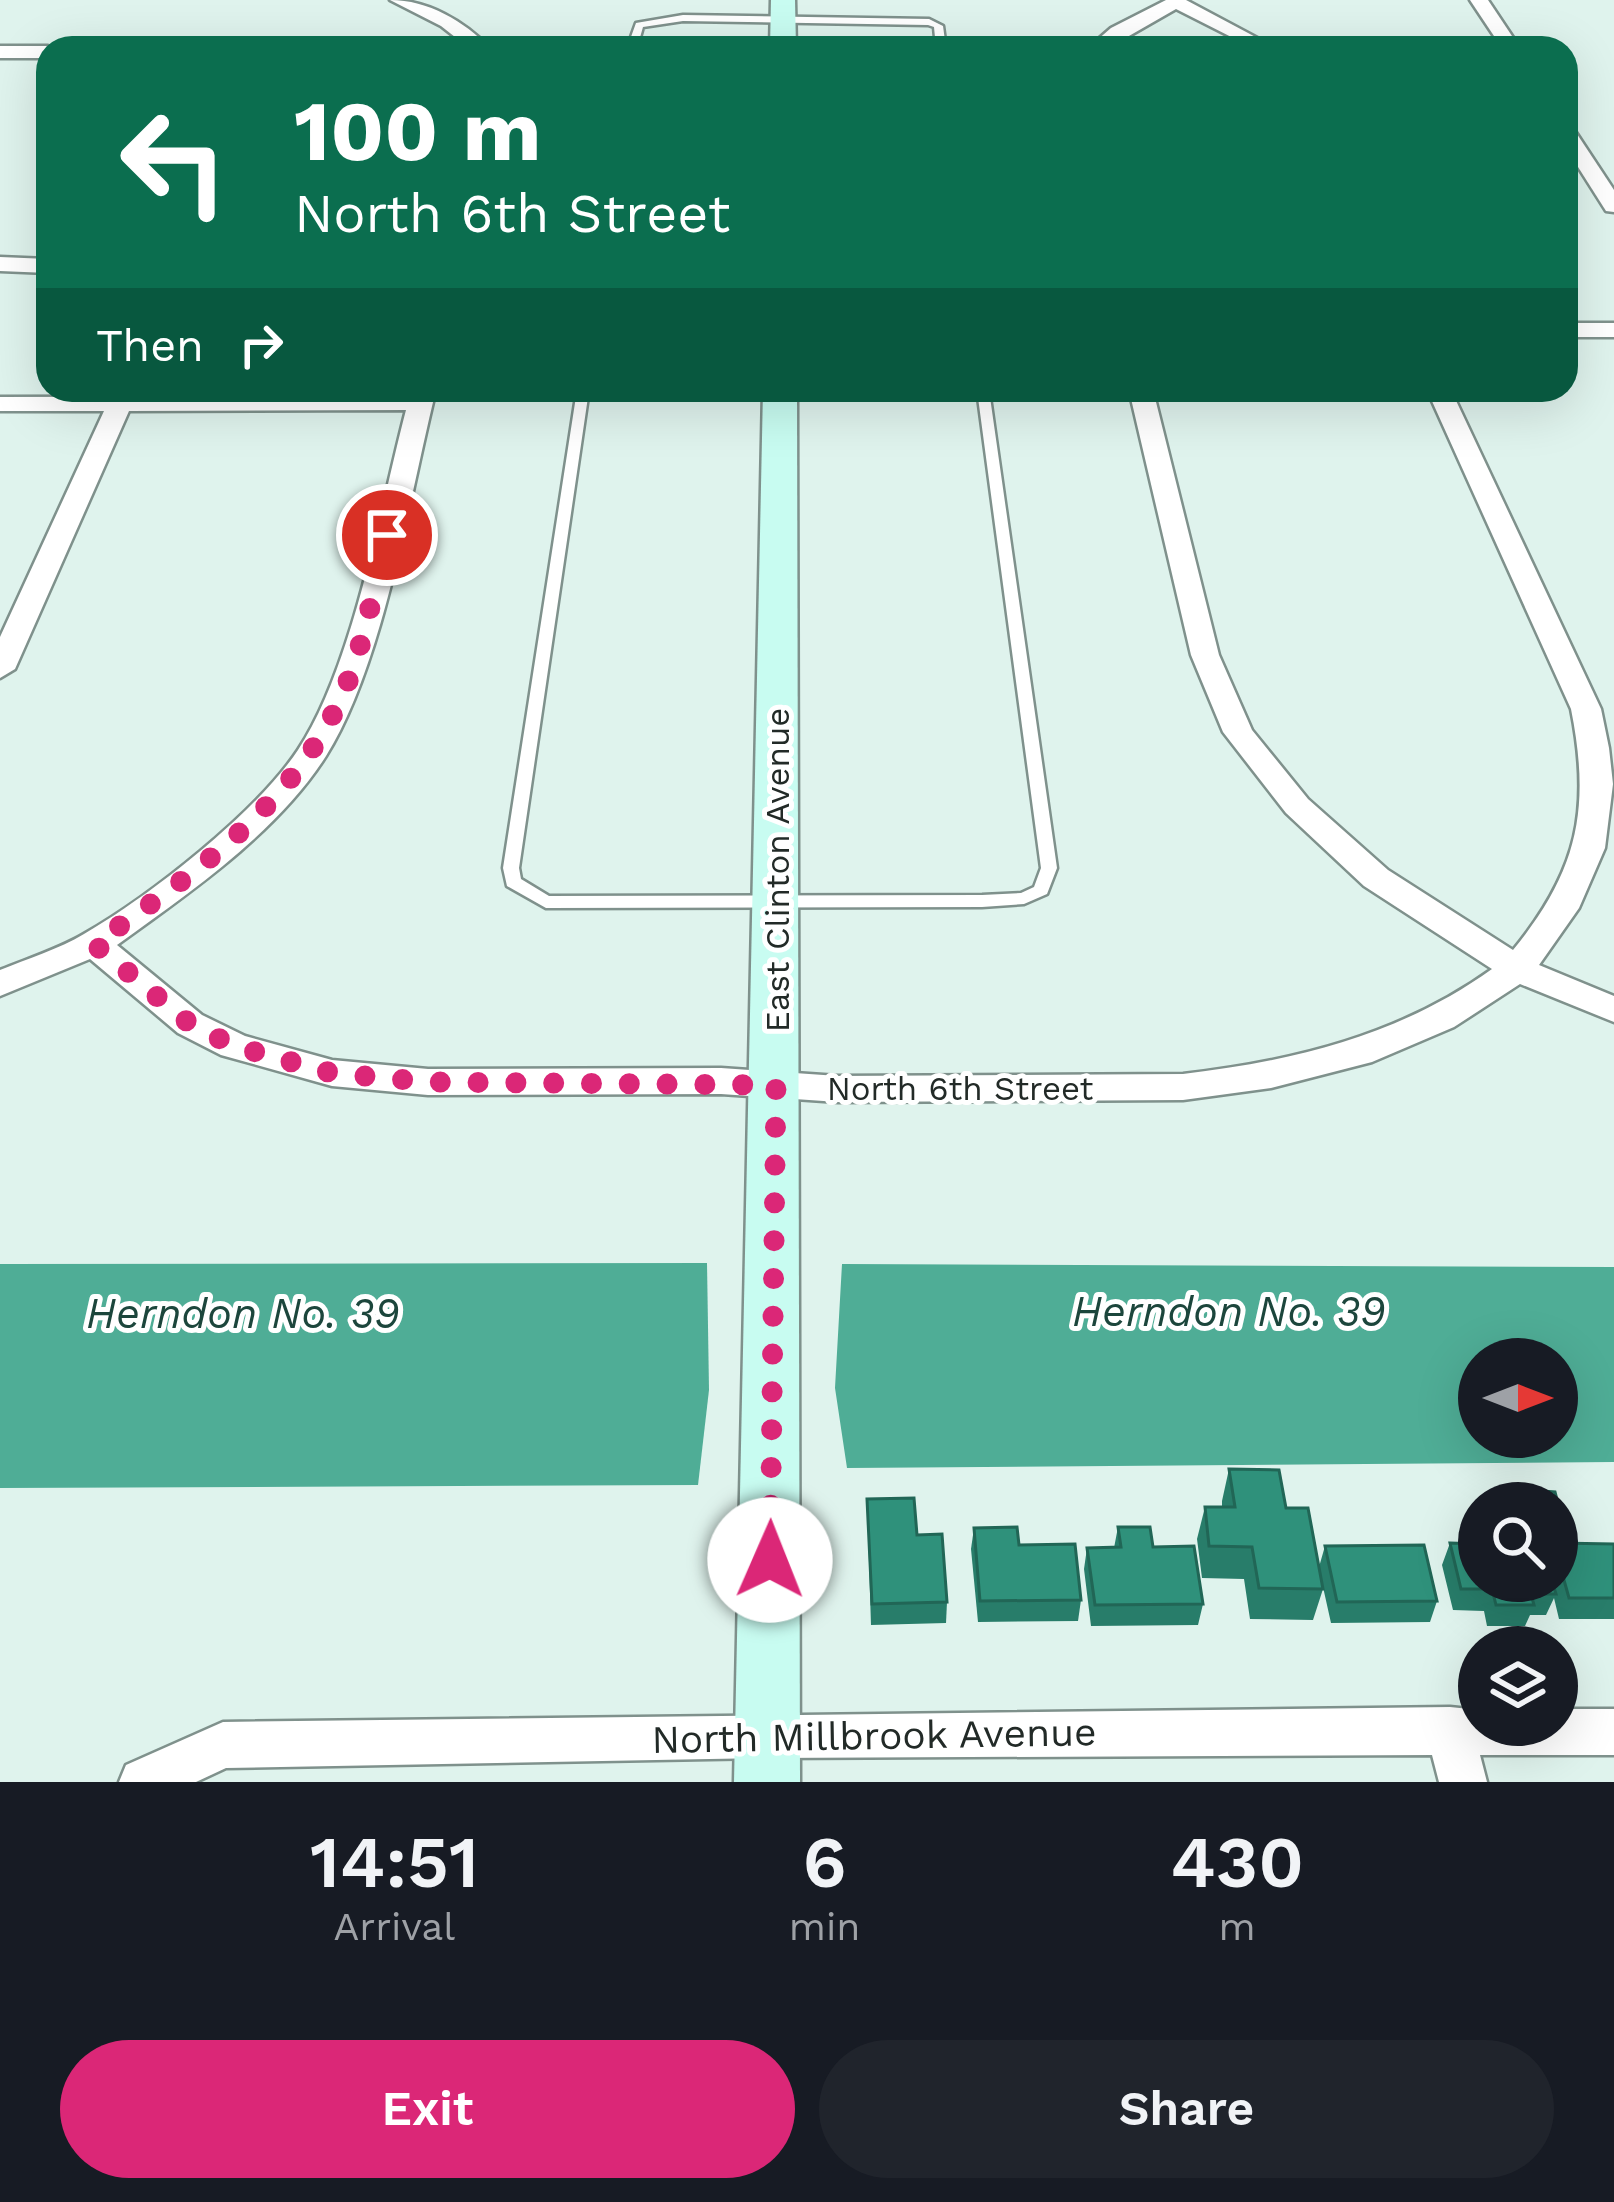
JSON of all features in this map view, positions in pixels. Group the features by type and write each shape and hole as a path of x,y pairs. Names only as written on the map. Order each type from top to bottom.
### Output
{"main road":[{"name":"East Clinton Avenue","path":"767,1759 780,402"}],"street":[{"path":"399,0 424,9 463,36"},
{"path":"424,9 448,0"},
{"path":"1480,0 1503,36"},
{"path":"1112,36 1175,1 1244,36"},
{"path":"1,56 36,53"},
{"path":"1578,150 1614,206"},
{"path":"0,263 36,265"},
{"path":"1578,330 1614,330"},
{"path":"0,404 196,402"},
{"path":"0,984 94,944 155,901 256,818 312,753 353,666 421,402"},
{"path":"1144,402 1205,655 1238,732 1298,806 1376,878 1517,969 1614,1010"},
{"name":"North 6th Street","path":"94,944 190,1024 234,1046 332,1073 428,1082 1135,1088 1231,1083 1345,1057 1402,1035 1452,1014 1517,969 1558,921 1581,880 1600,800 1598,752 1586,709 1445,402"},
{"path":"0,669 120,404"},
{"path":"1450,1730 1462,1782"},
{"name":"North Millbrook Avenue","path":"143,1782 223,1745 767,1759 1450,1730 1614,1732"}],"lane":[{"path":"634,36 635,28 652,20 783,10 929,22 938,26 939,36"},
{"path":"581,402 511,868 513,882 546,902 776,898 982,902 1024,898 1041,890 1048,878 985,402"}],"water":[{"name":"Herndon No. 39","path":"707,1263 709,1390 698,1485 0,1488 0,1264"},
{"name":"Herndon No. 39","path":"842,1264 1614,1267 1614,1462 847,1468 835,1388"}],"building":[{"path":"1229,1469 1279,1470 1286,1508 1308,1508 1323,1589 1259,1588 1252,1547 1209,1546 1205,1507 1235,1507"},
{"path":"914,1498 917,1535 942,1534 947,1602 872,1604 867,1499"},
{"path":"1017,1527 1019,1545 1075,1544 1081,1600 980,1601 974,1528"},
{"path":"1118,1527 1150,1527 1153,1547 1194,1546 1203,1604 1095,1605 1087,1548 1121,1547"},
{"path":"1450,1543 1458,1543 1458,1576"},
{"path":"1578,1543 1614,1544 1614,1598 1578,1598"},
{"path":"1424,1545 1437,1601 1337,1602 1325,1546"},
{"path":"1495,1602 1534,1605 1496,1605"}],"route":[{"path":"387,535 353,666 312,753 256,818 94,944 190,1024 234,1046 332,1073 428,1082 776,1085 770,1560"}]}
